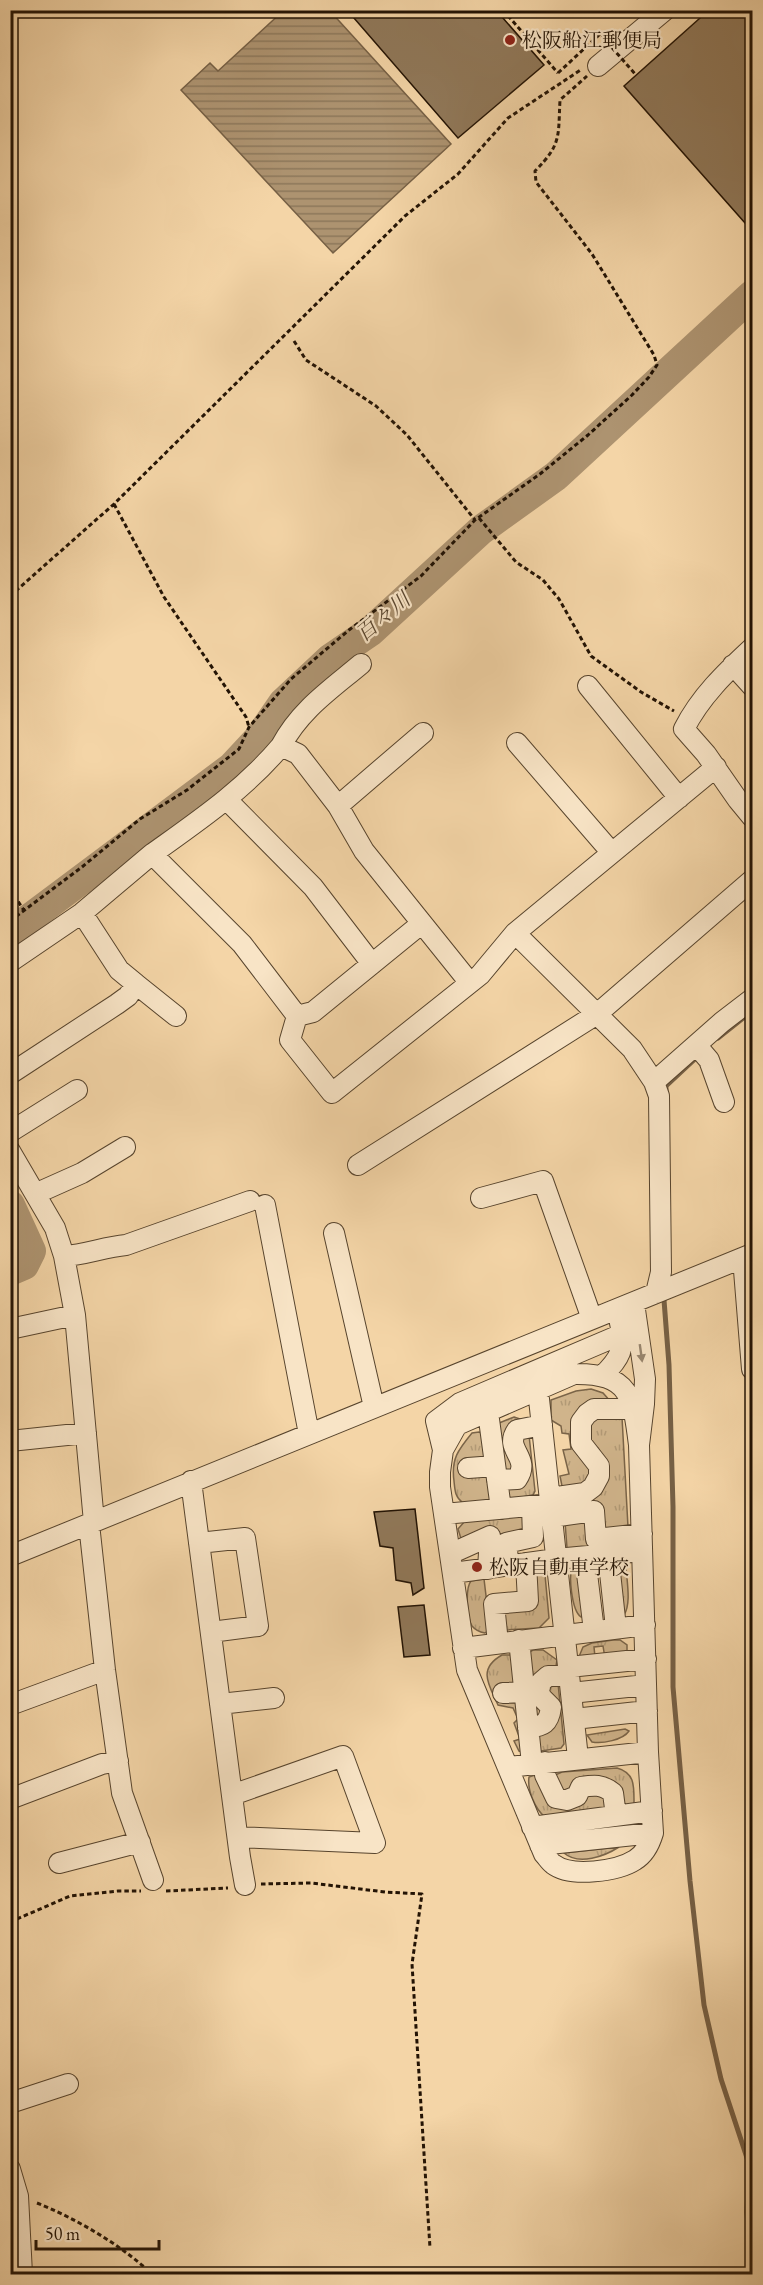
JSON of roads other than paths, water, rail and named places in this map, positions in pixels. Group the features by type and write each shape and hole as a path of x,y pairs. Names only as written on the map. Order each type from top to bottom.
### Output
{"street":[{"path":"598,66 665,10"},
{"path":"753,648 722,676 684,729 706,754 738,800 753,817"},
{"path":"10,962 82,913 152,854 227,800 262,770 281,746 291,726 304,712 361,664"},
{"path":"733,665 753,686"},
{"path":"588,686 679,798"},
{"path":"338,806 423,733"},
{"path":"517,743 612,853"},
{"path":"281,746 298,754 338,806 364,850 470,983"},
{"path":"297,1016 290,1040 332,1093 480,975 515,933 716,768"},
{"path":"227,800 313,887 372,964"},
{"path":"152,854 242,944 297,1016"},
{"path":"358,1165 597,1014 753,880"},
{"path":"82,913 119,970 176,1016"},
{"path":"297,1016 313,1011 422,924"},
{"path":"515,933 632,1049 654,1082 659,1096 661,1272 656,1293"},
{"path":"10,1074 117,1004 128,996 136,984"},
{"path":"654,1082 701,1051 722,1022 753,999"},
{"path":"701,1051 724,1102"},
{"path":"10,1132 78,1090"},
{"path":"35,1194 82,1173 125,1147"},
{"path":"10,1151 55,1228 64,1257 75,1315 105,1670 122,1793 153,1887"},
{"path":"481,1198 543,1181 592,1319"},
{"path":"64,1257 82,1255 106,1246 126,1245 257,1203 309,1434"},
{"path":"334,1233 374,1407"},
{"path":"10,1556 374,1407 394,1409 592,1319 748,1256 753,1369"},
{"path":"602,1376 616,1362 623,1339 625,1306"},
{"path":"622,1334 460,1402 436,1421 443,1450 440,1487 468,1670 544,1854 553,1865 568,1871 582,1872 623,1867 638,1859 649,1845 653,1833 648,1752 639,1445 640,1406 645,1379 625,1306"},
{"path":"10,1329 75,1315"},
{"path":"443,1450 457,1425 574,1374 602,1376 613,1380 640,1406"},
{"path":"538,1390 546,1506 556,1559 578,1758"},
{"path":"498,1643 494,1604 528,1601 517,1565 506,1544 533,1538 546,1506 585,1493 599,1476 599,1466 581,1443 581,1422 587,1414 594,1409 640,1406"},
{"path":"488,1412 501,1509"},
{"path":"468,1468 517,1479 522,1471 522,1462 512,1443 512,1437 517,1430 523,1427 542,1425"},
{"path":"10,1441 86,1433"},
{"path":"191,1481 245,1885"},
{"path":"444,1514 546,1506 594,1511 596,1539 642,1543"},
{"path":"450,1554 490,1536 488,1569"},
{"path":"199,1543 245,1538 258,1626 211,1632"},
{"path":"453,1573 608,1554 642,1543"},
{"path":"574,1719 602,1675 615,1628 608,1554"},
{"path":"585,1557 602,1675"},
{"path":"615,1628 645,1625"},
{"path":"565,1634 602,1675 647,1711"},
{"path":"464,1648 565,1634"},
{"path":"519,1640 528,1728 538,1763 556,1798 567,1800 577,1796 581,1787 594,1785 605,1787 613,1793 615,1816"},
{"path":"528,1728 541,1726 548,1722 551,1707 541,1697 539,1690 541,1682 548,1676 570,1679 602,1675 646,1659"},
{"path":"10,1705 105,1670"},
{"path":"570,1679 602,1675 646,1685"},
{"path":"503,1693 524,1692"},
{"path":"220,1704 274,1698"},
{"path":"508,1767 648,1752"},
{"path":"232,1795 343,1756 375,1843 238,1837"},
{"path":"10,1799 102,1764 118,1761"},
{"path":"536,1836 615,1816 652,1811"},
{"path":"536,1836 653,1833"},
{"path":"59,1863 140,1842"},
{"path":"10,2103 68,2084"},
{"path":"10,2169 18,2196 21,2274"},
{"path":"10,2266 21,2274"}],"waterway":[{"name":"百々川","path":"10,933 232,767 259,738 283,703 330,659 371,631 481,530 556,476 752,295"},
{"path":"718,1038 752,1011"},
{"path":"666,1093 666,1086 696,1058"},
{"name":"百々川","path":"10,1205 31,1251 24,1265 10,1271"},
{"path":"664,1300 669,1365 673,1507 673,1687 690,1881 704,2005 721,2079 749,2164 747,2212 752,2274"}],"place":[{"name":"松阪船江郵便局","path":"510,40"},
{"name":"松阪自動車学校","path":"477,1567"}]}
